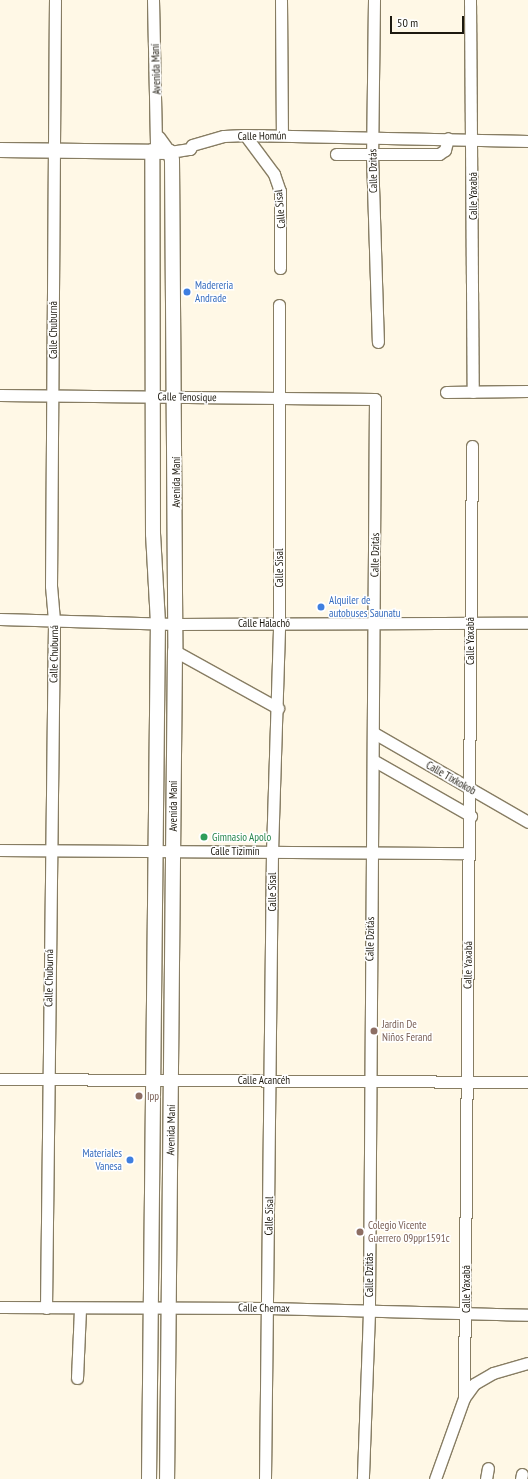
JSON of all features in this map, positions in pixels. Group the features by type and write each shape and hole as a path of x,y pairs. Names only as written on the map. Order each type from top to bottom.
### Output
{"street":[{"name":"Calle Chuburná","path":"46,1308 46,1079 52,850 54,620 51,586 55,0"},
{"name":"Avenida Maní","path":"149,1479 149,1308 153,1080 153,851 158,623 152,396 152,152 159,137 153,0"},
{"path":"281,0 282,135"},
{"name":"Calle Dzitás","path":"374,0 372,154 378,342"},
{"name":"Calle Yaxabá","path":"470,0 473,139 473,392"},
{"name":"Calle Homún","path":"0,150 170,152 190,149 192,145 224,136 245,135 372,136 528,141"},
{"name":"Calle Sisal","path":"245,135 274,174 280,191 280,268"},
{"name":"Avenida Maní","path":"159,137 170,152 174,174 176,397 172,1080 167,1308 167,1479"},
{"path":"336,154 443,153 448,138"},
{"name":"Calle Sisal","path":"265,1479 272,1080 272,852 278,708 279,623 278,305"},
{"path":"446,392 528,391"},
{"name":"Calle Tenosique","path":"0,395 375,399"},
{"name":"Calle Dzitás","path":"363,1479 369,1312 368,1081 374,733 375,399"},
{"name":"Calle Yaxabá","path":"435,1479 464,1398 466,1312 469,853 471,816 470,622 472,446"},
{"name":"Calle Halachó","path":"0,619 175,624 528,623"},
{"path":"175,651 278,708"},
{"name":"Calle Tixkokob","path":"374,733 528,822"},
{"path":"373,760 471,816"},
{"name":"Calle Tizimín","path":"0,850 469,853"},
{"name":"Calle Acancéh","path":"0,1079 528,1082"},
{"name":"Calle Chemax","path":"0,1307 268,1308 369,1312 466,1312 528,1315"},
{"path":"77,1378 80,1308"},
{"path":"464,1398 474,1384 494,1373 528,1363"}],"place":[{"name":"Madereria Andrade","path":"187,292"},
{"name":"Alquiler de autobuses Saunatu","path":"321,607"},
{"name":"Gimnasio Apolo","path":"204,837"},
{"name":"Jardin De Niños Ferand","path":"374,1031"},
{"name":"Ipp","path":"139,1096"},
{"name":"Materiales Vanesa","path":"130,1160"},
{"name":"Colegio Vicente Guerrero 09ppr1591c","path":"360,1232"}]}
